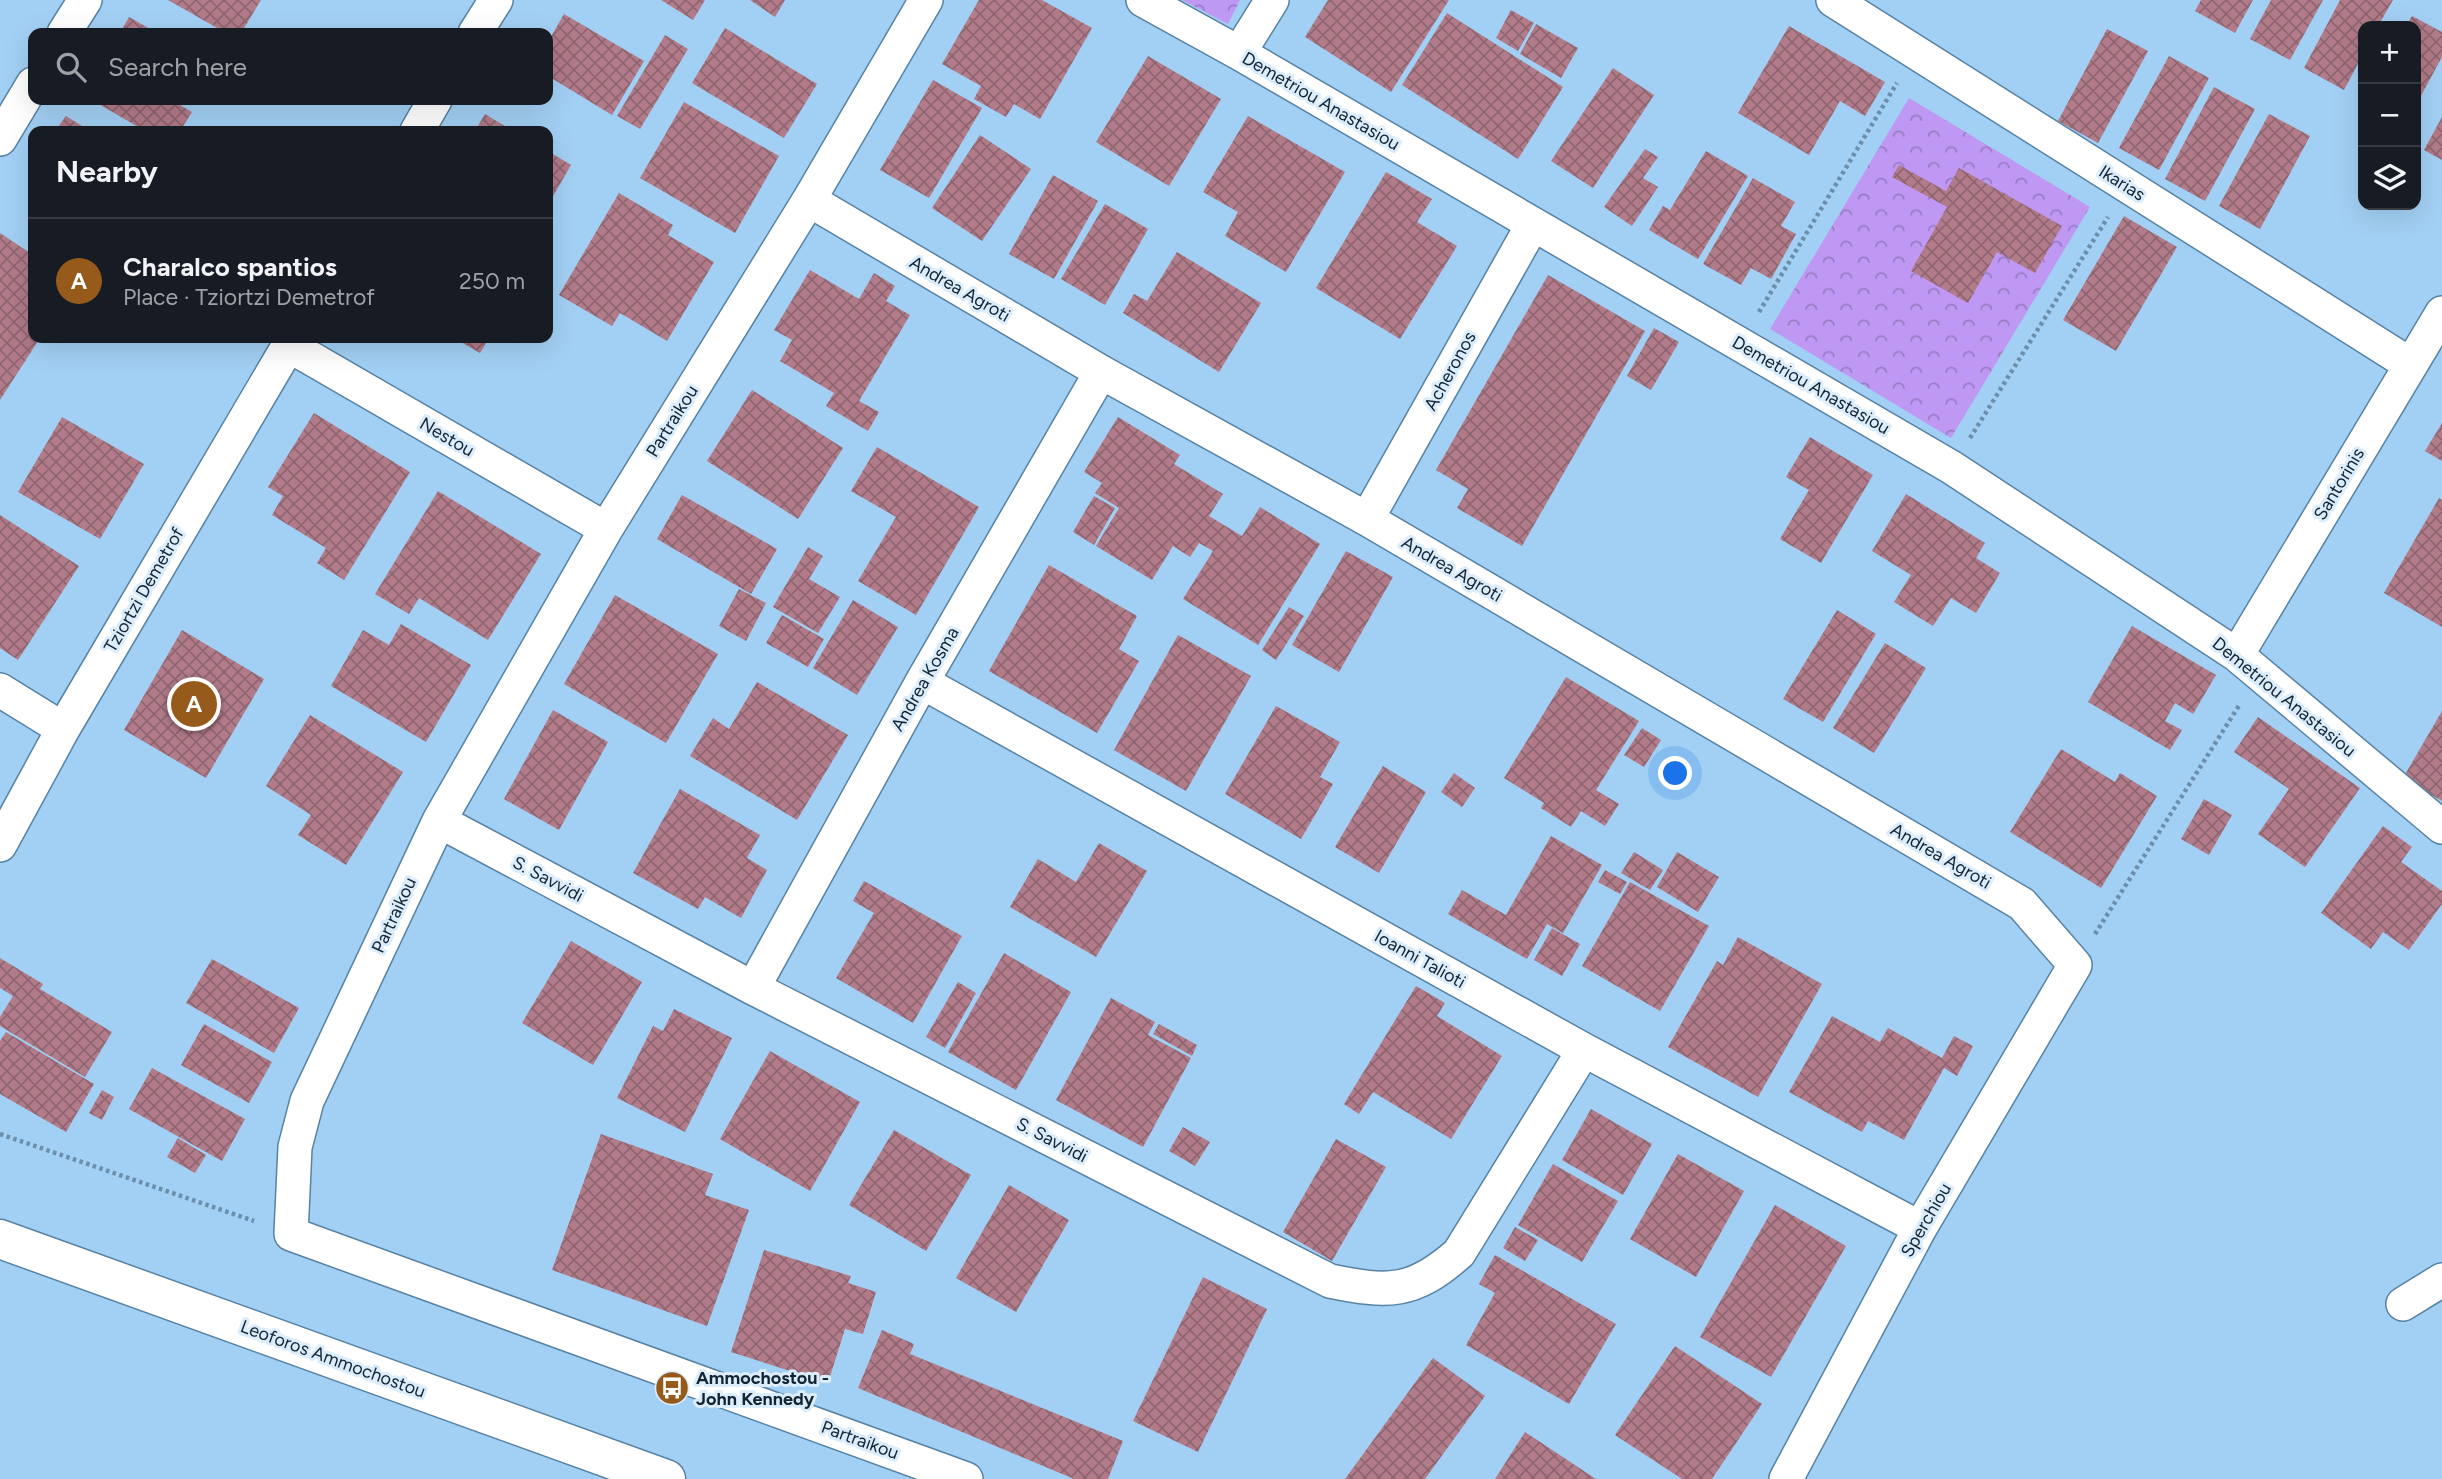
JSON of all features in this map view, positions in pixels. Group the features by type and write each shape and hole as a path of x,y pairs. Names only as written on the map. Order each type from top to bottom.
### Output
{"main road":[{"name":"Leoforos Ammochostou","path":"0,1239 666,1479"}],"street":[{"path":"67,28 85,0"},
{"name":"Partraikou","path":"926,0 809,200 606,529 439,821 307,1101 295,1147 291,1234 966,1479"},
{"name":"Demetriou Anastasiou","path":"1143,0 1239,53 1951,467 2248,664 2442,827"},
{"path":"1239,53 1272,0"},
{"name":"Ikarias","path":"1833,0 2411,365"},
{"path":"0,139 28,92"},
{"path":"419,126 432,105"},
{"name":"Andrea Agroti","path":"809,200 1101,372 1367,519 2022,904 2075,965"},
{"name":"Acheronos","path":"1367,519 1533,224"},
{"name":"Santorinis","path":"2248,664 2442,313"},
{"name":"Tziortzi Demetrof","path":"0,845 63,729 290,343"},
{"name":"Nestou","path":"293,343 606,529"},
{"name":"Andrea Kosma","path":"753,988 922,682 1101,372"},
{"name":"Ioanni Talioti","path":"922,682 1584,1050 1920,1228"},
{"path":"0,690 63,729"},
{"name":"S. Savvidi","path":"439,821 753,988 1330,1281 1371,1289 1407,1287 1436,1274 1459,1253 1584,1050"},
{"name":"Sperchiou","path":"1786,1479 1920,1228 2075,965"},
{"path":"2403,1304 2442,1280"}],"path":[{"path":"1740,344 1915,52"},
{"path":"1951,467 2127,186"},
{"path":"2075,965 2248,664"},
{"path":"0,1134 291,1234"}],"green space":[{"path":"1182,0 1240,0 1228,24"},
{"path":"1909,98 2090,207 1951,438 1770,329"}],"building":[{"path":"168,0 261,0 244,28 217,28"},
{"path":"661,0 705,0 693,20"},
{"path":"750,0 785,0 775,17"},
{"path":"979,0 1042,0 1092,28 1040,119 1014,104 1006,117 974,99 981,86 942,64"},
{"path":"1328,0 1449,0 1391,92 1305,37"},
{"path":"2201,0 2253,0 2235,33 2195,11"},
{"path":"2271,0 2323,0 2290,60 2250,39"},
{"path":"2340,0 2393,0 2381,21 2358,21 2358,63 2344,90 2304,68"},
{"path":"1511,10 1534,23 1518,51 1496,38"},
{"path":"1447,13 1563,87 1518,159 1402,85"},
{"path":"564,14 644,61 612,115 553,79 553,33"},
{"path":"2412,16 2442,32 2442,57 2421,96 2421,21 2409,21"},
{"path":"129,17 148,28 123,28"},
{"path":"1536,24 1578,48 1561,78 1520,54"},
{"path":"1789,26 1885,82 1865,116 1840,101 1809,155 1738,113"},
{"path":"725,28 817,84 784,138 692,83"},
{"path":"2107,29 2148,51 2098,143 2058,121"},
{"path":"665,35 688,49 640,129 617,116"},
{"path":"1148,56 1221,99 1169,186 1096,142"},
{"path":"2169,56 2209,78 2159,170 2119,148"},
{"path":"1613,68 1654,95 1593,188 1551,161"},
{"path":"933,80 982,108 929,198 880,170"},
{"path":"2214,87 2255,109 2205,201 2165,179"},
{"path":"684,102 779,156 735,233 640,178"},
{"path":"101,105 180,105 192,112 183,126 136,126"},
{"path":"485,114 505,126 478,126"},
{"path":"2269,114 2310,136 2260,229 2219,206"},
{"path":"66,116 82,126 59,126"},
{"path":"1248,116 1345,172 1286,272 1225,236 1238,212 1203,192"},
{"path":"2442,117 2442,160 2424,150"},
{"path":"980,135 1031,169 982,241 932,208"},
{"path":"1645,149 1658,157 1643,178 1658,187 1632,226 1604,207"},
{"path":"1706,151 1748,176 1698,259 1649,230 1663,206 1670,210"},
{"path":"553,154 571,165 553,196"},
{"path":"1899,165 1946,191 1959,168 2062,226 2035,273 1997,252 1968,303 1911,271 1947,207 1892,177"},
{"path":"1386,172 1432,199 1417,222 1457,246 1400,339 1316,288"},
{"path":"1053,175 1098,201 1054,279 1009,254"},
{"path":"1753,178 1795,202 1781,226 1796,234 1771,279 1751,268 1741,285 1703,264"},
{"path":"619,193 673,225 668,235 714,262 667,341 620,313 612,326 559,295"},
{"path":"1105,204 1148,229 1105,305 1061,279"},
{"path":"2124,216 2177,247 2116,351 2063,320"},
{"path":"0,233 28,252 28,343 37,343 0,400"},
{"path":"1177,252 1261,303 1219,372 1123,313 1134,294 1147,301"},
{"path":"810,270 859,299 874,273 895,286 886,301 910,315 859,401 879,412 868,431 826,406 834,393 780,361 792,340 774,330"},
{"path":"1548,275 1645,331 1522,546 1457,508 1468,489 1436,470"},
{"path":"1654,328 1679,342 1651,390 1627,376"},
{"path":"463,343 486,343 480,353"},
{"path":"752,390 843,448 798,519 707,461"},
{"path":"314,413 410,472 344,580 317,563 326,548 272,515 283,496 268,487"},
{"path":"62,417 144,464 100,539 18,492"},
{"path":"1118,417 1180,455 1174,464 1223,494 1209,516 1242,536 1260,507 1320,544 1258,645 1183,599 1213,551 1199,543 1190,557 1173,546 1152,580 1096,546 1119,508 1095,493 1102,483 1084,472"},
{"path":"2442,423 2442,461 2425,451"},
{"path":"1810,437 1873,475 1821,563 1780,539 1809,490 1786,477"},
{"path":"877,447 979,507 916,615 858,581 896,517 851,491"},
{"path":"438,491 541,554 488,640 419,598 409,614 375,594"},
{"path":"1906,494 1985,543 1976,558 2000,573 1976,613 1951,598 1933,626 1894,602 1911,575 1872,551"},
{"path":"682,495 777,549 751,594 657,539"},
{"path":"1094,496 1115,508 1094,545 1073,532"},
{"path":"2439,498 2442,500 2442,627 2384,593"},
{"path":"0,515 79,566 18,660 0,648"},
{"path":"808,547 823,556 809,579 840,597 818,633 773,607"},
{"path":"1346,551 1393,577 1339,672 1292,645"},
{"path":"1049,565 1137,616 1119,649 1139,661 1097,733 989,671"},
{"path":"739,589 766,603 746,641 719,626"},
{"path":"615,595 718,654 666,743 564,684"},
{"path":"853,600 898,627 857,695 813,668"},
{"path":"1289,607 1304,616 1276,660 1262,650"},
{"path":"1837,610 1876,634 1823,722 1783,699"},
{"path":"782,615 824,639 808,667 766,643"},
{"path":"401,624 471,665 426,742 331,686 363,630 389,645"},
{"path":"2132,626 2216,675 2193,714 2175,703 2165,721 2182,730 2170,750 2088,702"},
{"path":"182,630 264,679 206,778 124,730"},
{"path":"1178,635 1251,676 1186,791 1114,750"},
{"path":"1885,643 1926,668 1874,753 1833,728"},
{"path":"1566,677 1639,721 1596,790 1619,804 1605,826 1581,811 1571,827 1541,808 1544,803 1504,778"},
{"path":"757,682 848,735 797,820 690,756 713,718 729,729"},
{"path":"1276,706 1340,742 1320,777 1333,784 1301,839 1225,794"},
{"path":"553,710 608,742 559,830 504,799"},
{"path":"2442,711 2442,801 2403,778"},
{"path":"310,715 403,772 346,865 298,835 311,815 266,786"},
{"path":"2258,717 2360,788 2305,867 2258,834 2289,789 2234,752"},
{"path":"1642,728 1661,740 1644,767 1624,755"},
{"path":"2061,749 2115,782 2120,773 2157,796 2101,888 2010,832"},
{"path":"1383,766 1426,792 1379,873 1335,847"},
{"path":"1454,773 1475,788 1462,807 1441,792"},
{"path":"680,789 760,835 747,858 767,870 741,918 705,897 698,909 633,873"},
{"path":"2204,799 2232,815 2209,855 2181,839"},
{"path":"2383,826 2412,847 2401,862 2442,891 2442,904 2409,950 2383,932 2371,949 2321,913"},
{"path":"1551,836 1602,865 1563,933 1547,924 1527,959 1448,914 1462,890 1506,915"},
{"path":"1099,843 1147,871 1096,957 1010,907 1038,859 1076,882"},
{"path":"1634,852 1663,870 1650,890 1621,873"},
{"path":"1677,852 1719,877 1698,912 1657,887"},
{"path":"1605,870 1627,882 1620,894 1598,882"},
{"path":"864,881 962,936 913,1023 836,978 874,913 853,901"},
{"path":"1630,882 1709,926 1660,1011 1582,966"},
{"path":"1552,928 1580,944 1562,976 1534,960"},
{"path":"1738,937 1822,984 1758,1097 1668,1047 1717,961 1723,965"},
{"path":"571,941 642,982 593,1065 522,1023"},
{"path":"1004,953 1071,992 1016,1090 948,1052"},
{"path":"0,958 43,984 40,989 112,1032 85,1077 0,1026 0,1017 13,996 0,988"},
{"path":"212,959 299,1008 274,1053 186,1003"},
{"path":"958,982 976,993 945,1048 926,1037"},
{"path":"1416,986 1445,1003 1437,1016 1502,1056 1451,1139 1373,1092 1359,1114 1344,1104"},
{"path":"1111,998 1155,1022 1148,1035 1191,1058 1143,1147 1056,1100"},
{"path":"674,1009 732,1038 685,1132 617,1098 653,1026 663,1031"},
{"path":"1832,1016 1880,1042 1888,1028 1942,1058 1954,1036 1973,1046 1957,1076 1944,1068 1904,1140 1868,1121 1862,1132 1789,1092"},
{"path":"204,1024 272,1062 249,1103 181,1065"},
{"path":"1159,1024 1197,1045 1192,1056 1153,1034"},
{"path":"6,1032 94,1084 66,1132 0,1094 0,1041"},
{"path":"770,1051 860,1102 810,1191 720,1139"},
{"path":"152,1068 245,1119 222,1161 129,1109"},
{"path":"102,1090 114,1097 102,1120 89,1113"},
{"path":"1591,1109 1652,1144 1623,1195 1562,1160"},
{"path":"1183,1127 1210,1142 1195,1166 1169,1151"},
{"path":"894,1130 971,1175 926,1251 849,1205"},
{"path":"601,1134 713,1174 705,1195 749,1210 707,1326 552,1270"},
{"path":"178,1138 206,1155 195,1173 167,1157"},
{"path":"1336,1139 1386,1167 1332,1261 1283,1232"},
{"path":"1678,1154 1744,1191 1696,1277 1630,1239"},
{"path":"1553,1164 1618,1201 1582,1262 1518,1225"},
{"path":"1009,1185 1069,1220 1016,1312 956,1278"},
{"path":"1775,1205 1846,1246 1771,1377 1700,1337"},
{"path":"1515,1227 1538,1240 1525,1261 1503,1248"},
{"path":"764,1250 851,1276 848,1283 876,1292 863,1334 845,1329 828,1383 731,1352"},
{"path":"1495,1255 1616,1324 1569,1404 1466,1345 1495,1293 1479,1284"},
{"path":"1203,1277 1267,1309 1198,1452 1133,1421"},
{"path":"882,1330 914,1344 910,1354 1123,1441 1108,1479 1074,1479 858,1388"},
{"path":"1675,1346 1762,1404 1712,1479 1682,1479 1615,1435"},
{"path":"1433,1358 1485,1396 1425,1479 1345,1479"},
{"path":"1525,1432 1596,1479 1495,1479"}],"place":[{"name":"Charalco spantios","path":"194,704"},
{"name":"Ammochostou - John Kennedy","path":"672,1388"}]}
